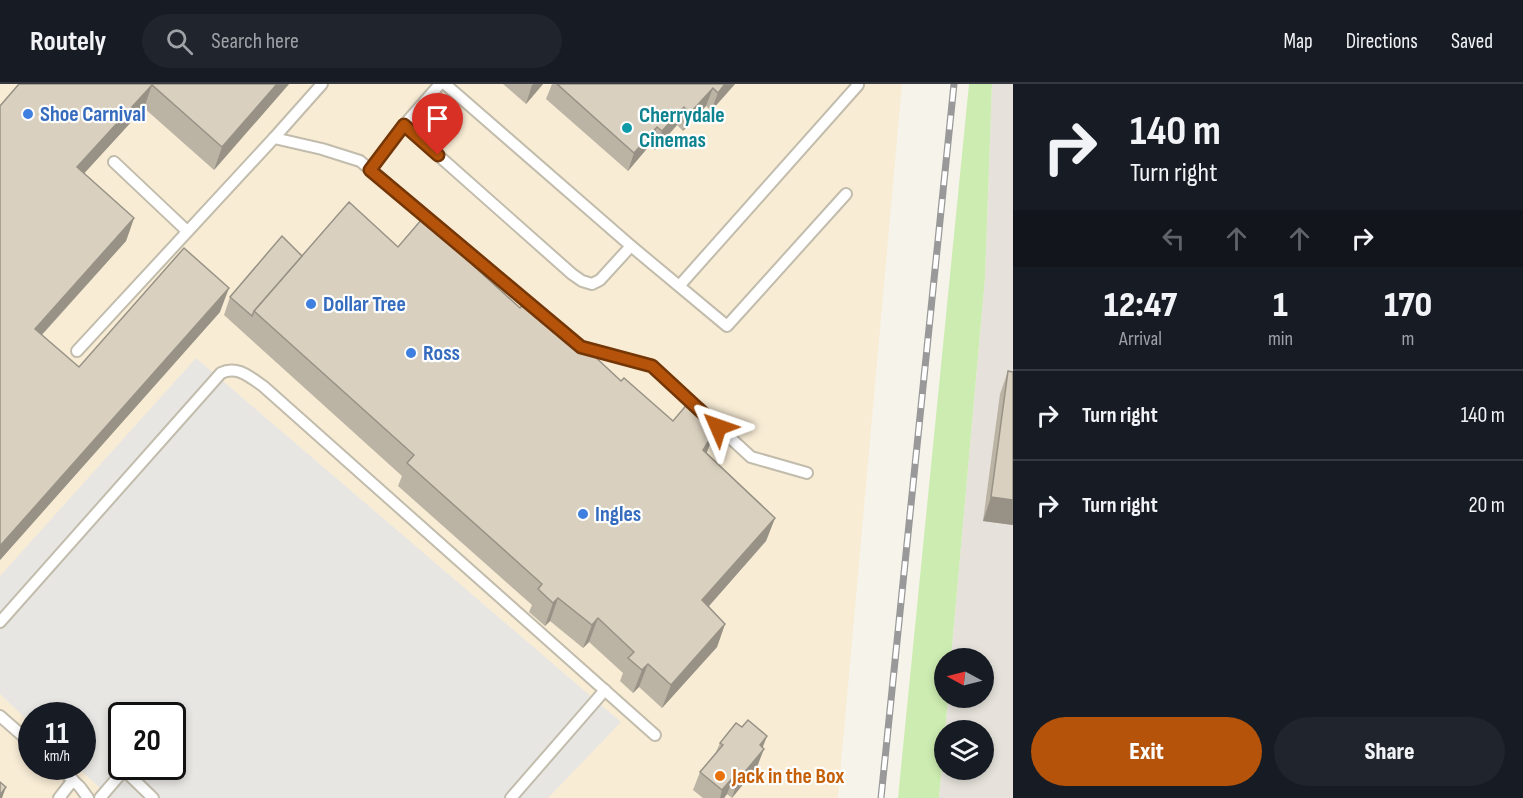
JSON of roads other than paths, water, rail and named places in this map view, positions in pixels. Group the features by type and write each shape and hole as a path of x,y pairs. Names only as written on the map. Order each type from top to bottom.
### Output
{"lane":[{"path":"77,351 322,84"},
{"path":"370,170 404,125 440,84"},
{"path":"445,84 631,246 727,326 846,194"},
{"path":"680,285 858,85"},
{"path":"404,125 582,281 592,284 600,279 631,246"},
{"path":"274,138 360,161 544,316"},
{"path":"114,162 187,231"},
{"path":"572,339 581,347 652,366 752,457 807,473"},
{"path":"0,622 221,373 235,369 263,386 655,735"},
{"path":"511,798 605,690"},
{"path":"0,716 18,732"},
{"path":"100,798 124,770 153,798"},
{"path":"59,798 74,780 88,798"}],"railway":[{"path":"881,798 954,84"}],"place":[{"name":"Shoe Carnival","path":"28,114"},
{"name":"Cherrydale Cinemas","path":"627,128"},
{"name":"Dollar Tree","path":"311,304"},
{"name":"Ross","path":"411,353"},
{"name":"Ingles","path":"583,514"},
{"name":"Jack in the Box","path":"720,776"}]}
